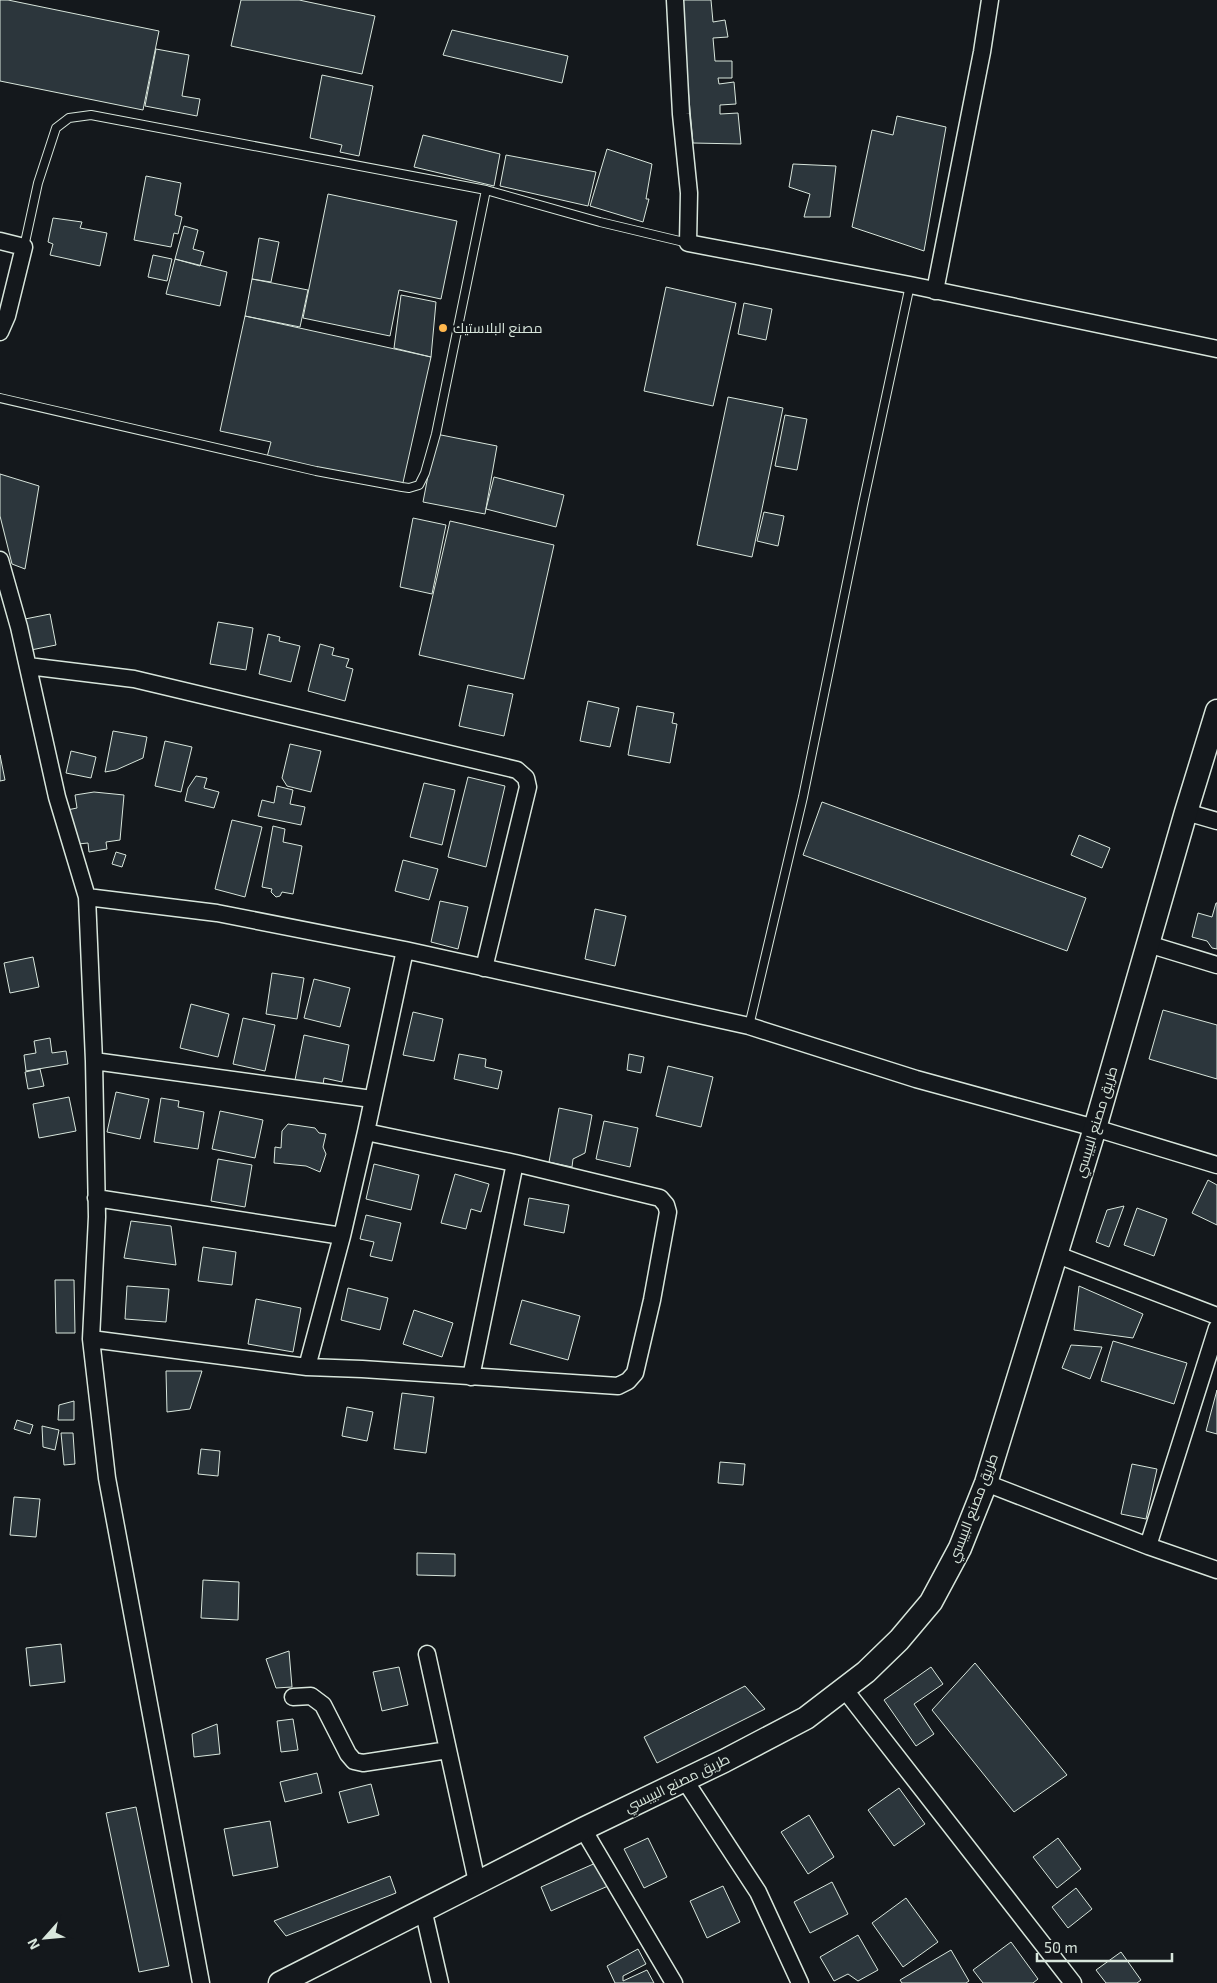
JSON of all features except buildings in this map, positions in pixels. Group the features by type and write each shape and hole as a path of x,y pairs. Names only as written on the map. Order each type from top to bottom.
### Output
{"main road":[{"name":"طريق مصنع البيبسي","path":"280,1983 423,1909 724,1761 806,1718 845,1690 866,1672 899,1640 930,1602 960,1548 986,1483 1095,1128 1217,711"}],"street":[{"path":"675,0 689,193 688,243 910,285 1217,349"},
{"path":"935,291 982,52 990,0"},
{"path":"0,241 24,247 0,332"},
{"path":"0,560 19,627 57,797 87,897 94,1061 96,1198 94,1297 91,1339 107,1478 201,1983"},
{"path":"28,666 134,679 517,770 526,778 528,787 484,968"},
{"path":"1186,812 1217,821"},
{"path":"87,897 217,912 405,950 749,1026 916,1079 1095,1128 1217,1165"},
{"path":"1148,944 1217,965"},
{"path":"307,1367 342,1236 405,950"},
{"path":"94,1061 372,1099"},
{"path":"91,1339 307,1367 618,1386 628,1382 635,1373 652,1300 668,1212 666,1205 660,1198 366,1132"},
{"path":"471,1377 514,1164"},
{"path":"96,1198 342,1236"},
{"path":"1055,1254 1217,1316"},
{"path":"1148,1546 1217,1328"},
{"path":"986,1483 1148,1546 1217,1570"},
{"path":"427,1654 477,1882"},
{"path":"845,1690 1073,1983"},
{"path":"292,1697 311,1696 323,1705 354,1762 363,1763 448,1750"},
{"path":"684,1779 758,1892 800,1983"},
{"path":"583,1829 674,1983"},
{"path":"423,1909 440,1983"}],"lane":[{"path":"24,247 38,183 56,128 69,118 91,115 486,190 600,222 688,243"},
{"path":"0,398 316,471 409,488 419,485 425,473 436,434 486,190"},
{"path":"749,1026 803,797 910,285"}],"place":[{"name":"مصنع البلاستيك","path":"443,328"}]}
